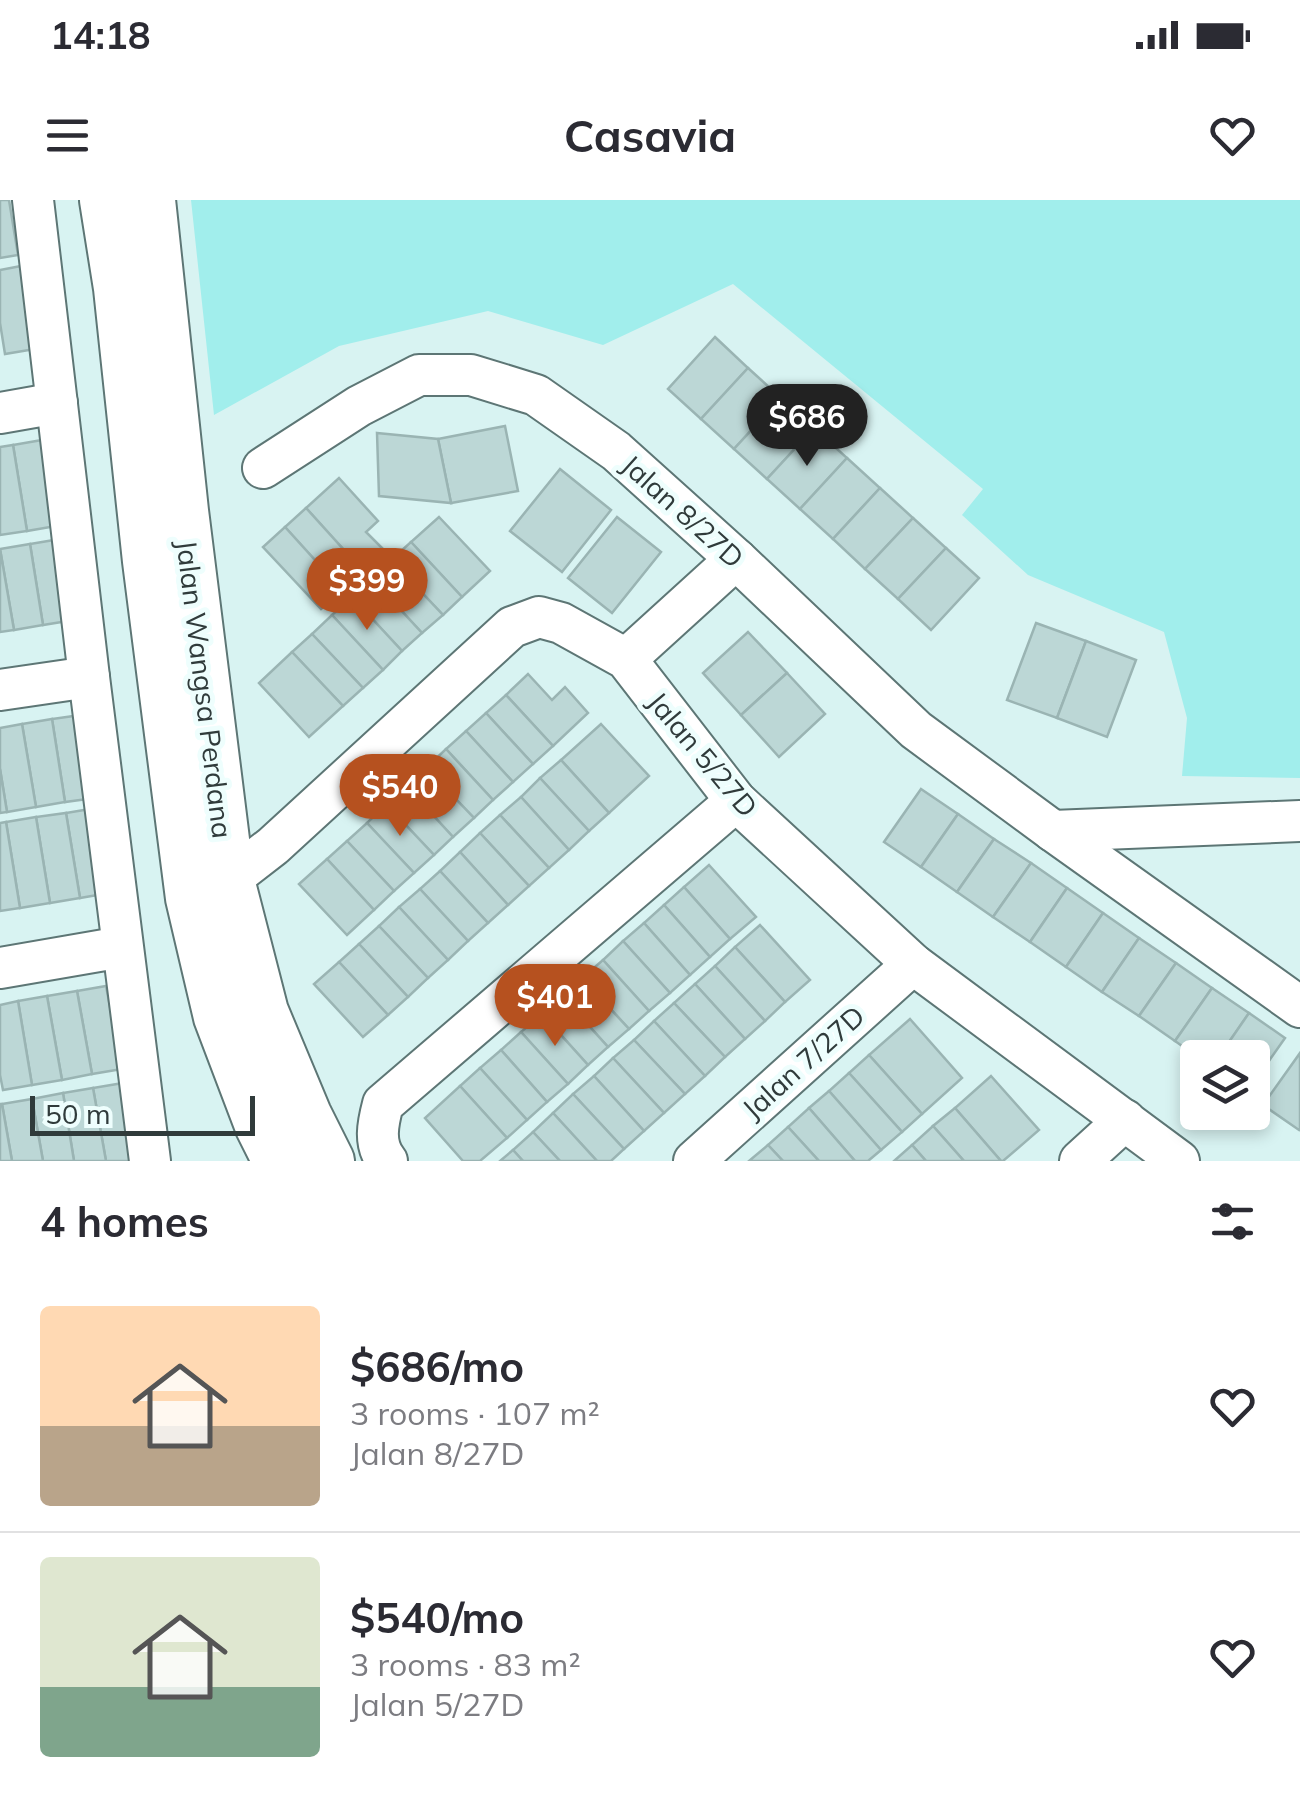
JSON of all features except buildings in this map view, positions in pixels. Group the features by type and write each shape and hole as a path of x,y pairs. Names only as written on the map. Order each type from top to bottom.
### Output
{"main road":[{"name":"Jalan Wangsa Perdana","path":"105,200 119,288 148,560 191,898 220,1017 260,1125 278,1161"},
{"name":"Jalan Wangsa Perdana","path":"150,200 183,511 229,880 262,1012 330,1161"}],"street":[{"path":"33,200 150,1161"},
{"name":"Jalan 8/27D","path":"262,468 359,406 419,374 470,375 536,395 616,451 916,730 1300,1007"},
{"path":"0,412 58,402"},
{"path":"626,659 736,559"},
{"name":"Jalan 5/27D","path":"229,880 270,849 512,626 539,617 562,624 626,659 736,801 913,964 1179,1161"},
{"path":"0,690 89,676"},
{"path":"387,1161 377,1129 384,1104 736,801"},
{"path":"1052,831 1300,821"},
{"path":"0,968 122,947"},
{"name":"Jalan 7/27D","path":"694,1161 913,964"},
{"path":"1080,1161 1126,1120"}],"shaded area":[{"path":"191,200 1300,200 1300,778 1182,776 1187,718 1164,632 1028,575 962,515 983,489 733,284 603,345 488,311 339,346 214,415"}]}
